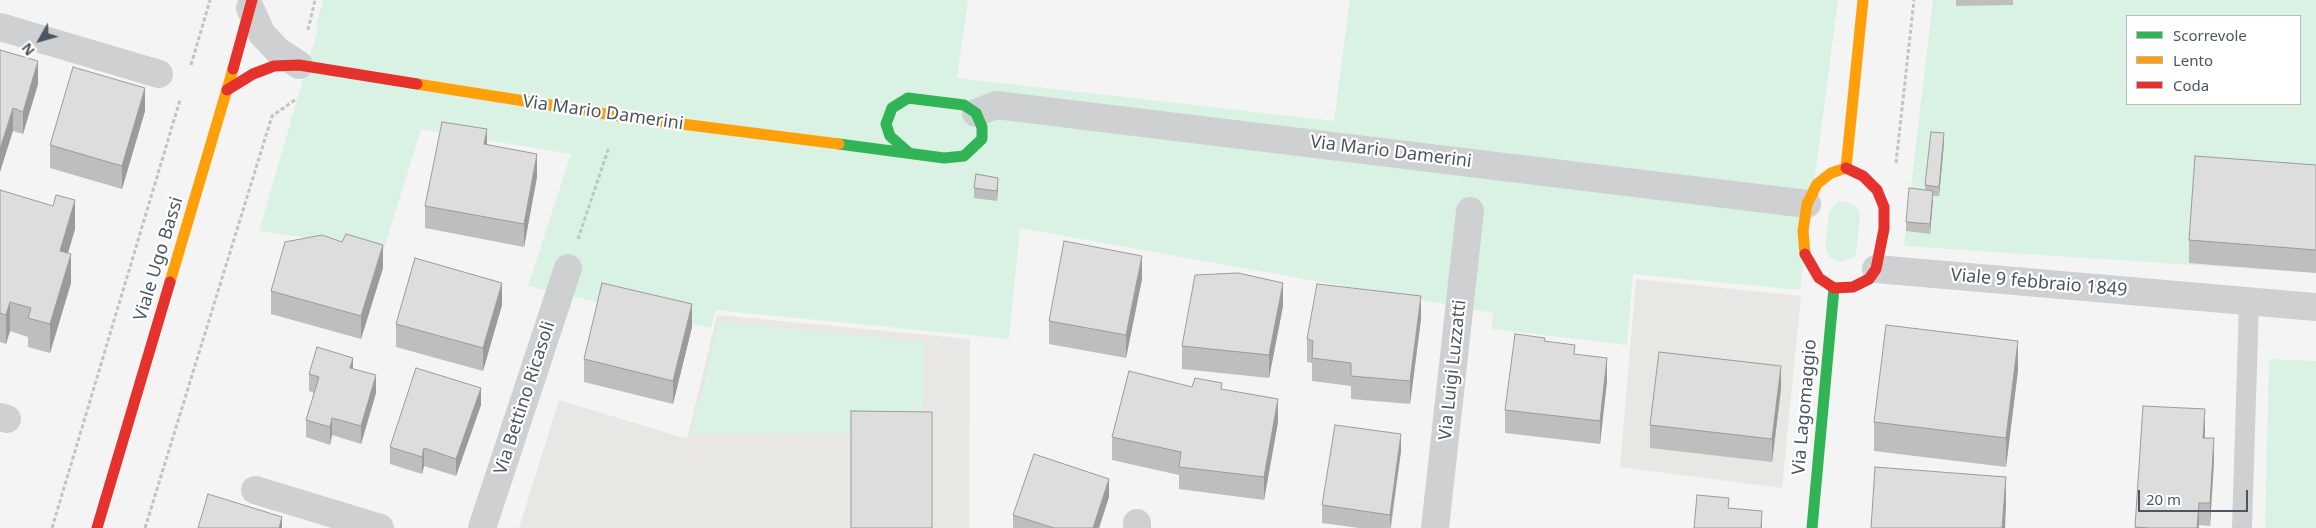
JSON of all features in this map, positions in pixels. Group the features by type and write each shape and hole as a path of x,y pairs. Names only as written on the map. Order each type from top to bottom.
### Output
{"street":[{"path":"1846,168 1863,0"},
{"name":"Via Mario Damerini","path":"251,4 262,34 278,52 299,65"},
{"name":"Viale Ugo Bassi","path":"97,528 251,4"},
{"path":"0,27 158,74"},
{"name":"Via Mario Damerini","path":"227,90 253,74 274,66 299,65 619,116 944,158 964,156 975,148 982,139 982,127 976,114 996,104 1807,204"},
{"path":"908,152 890,136 886,124 892,108 908,98 964,105 976,114"},
{"path":"1846,168 1863,176 1877,190 1884,207 1884,229 1876,269 1869,279 1853,287 1834,288 1819,278 1805,256 1803,231 1807,204 1817,184 1831,173 1846,168"},
{"name":"Via Luigi Luzzatti","path":"1436,528 1470,211"},
{"name":"Via Bettino Ricasoli","path":"482,528 568,268"},
{"name":"Viale 9 febbraio 1849","path":"1876,269 2316,307"},
{"name":"Via Lagomaggio","path":"1812,528 1834,288"},
{"path":"255,490 380,528"}],"lane":[{"path":"2242,528 2249,301"}],"path":[{"path":"188,73 210,0"},
{"path":"307,30 315,0"},
{"path":"1884,207 1896,166 1914,0"},
{"path":"52,528 183,92"},
{"path":"144,528 272,116 292,100 300,99"},
{"path":"568,268 619,116"}],"shaded area":[{"path":"1636,279 1801,296 1782,488 1620,467"},
{"path":"717,315 970,339 969,528 519,528 559,400 687,439"}],"green space":[{"path":"323,0 968,0 957,78 1334,121 1350,0 1838,0 1800,290 1633,274 1627,345 1492,329 1493,313 1020,228 1009,339 716,310 711,328 528,286 571,154 421,129 384,249 259,231 318,28 316,27"},
{"path":"1933,0 2316,0 2316,273 1904,246"},
{"path":"1845,201 1857,207 1860,215 1856,254 1852,258 1840,262 1829,257 1825,246 1829,212 1838,202"},
{"path":"719,322 924,342 923,431 691,435"},
{"path":"2269,359 2316,361 2316,528 2265,528"}],"building":[{"path":"0,50 38,61 23,112 13,108 0,149"},
{"path":"73,67 145,88 122,166 50,145"},
{"path":"442,122 487,129 484,144 537,154 524,224 425,206"},
{"path":"1931,132 1944,133 1939,187 1925,185"},
{"path":"2195,156 2316,165 2316,250 2189,240"},
{"path":"976,174 998,178 997,191 974,188"},
{"path":"1909,188 1933,191 1930,224 1906,222"},
{"path":"0,190 53,206 56,195 75,200 60,251 71,254 50,324 28,318 31,308 10,302 6,315 0,313"},
{"path":"346,234 383,245 361,316 271,291 285,242 322,235 342,242"},
{"path":"1064,241 1142,256 1126,335 1049,321"},
{"path":"415,258 502,283 483,348 396,324"},
{"path":"1238,273 1283,283 1269,355 1182,346 1195,275"},
{"path":"602,283 692,304 673,381 584,359"},
{"path":"1317,284 1421,296 1410,381 1351,376 1351,363 1312,358 1313,341 1307,339"},
{"path":"1886,325 2018,341 2006,438 1874,422"},
{"path":"1515,334 1545,338 1544,341 1575,345 1574,354 1607,358 1600,421 1505,410"},
{"path":"317,347 353,358 350,368 376,375 361,426 332,418 330,427 306,420 319,377 309,374"},
{"path":"1659,352 1781,366 1772,439 1650,425"},
{"path":"416,368 481,388 456,459 424,448 422,457 390,447"},
{"path":"1129,371 1192,387 1195,378 1222,383 1221,389 1278,399 1264,477 1179,467 1181,452 1112,437"},
{"path":"2143,406 2205,409 2203,438 2214,438 2210,503 2199,503 2197,528 2135,527"},
{"path":"851,411 932,412 932,528 851,528"},
{"path":"1335,425 1401,434 1390,515 1322,505"},
{"path":"1034,454 1109,479 1093,528 1054,528 1013,515"},
{"path":"1875,467 2006,477 2002,528 1871,528"},
{"path":"208,494 282,517 279,528 198,528"},
{"path":"1697,495 1729,498 1728,508 1762,511 1761,528 1694,528"}],"traffic: fast":[{"path":"839,144 944,158 964,156 982,139 982,127 976,113 964,105 908,98 892,108 886,124 890,136 908,152"},
{"path":"1812,528 1834,288"}],"traffic: slow":[{"path":"1846,168 1863,0"},
{"path":"170,282 233,69"},
{"path":"417,84 619,116 839,144"},
{"path":"1805,254 1803,231 1807,204 1817,184 1831,173 1846,168"}],"traffic: jam":[{"path":"233,69 252,0"},
{"path":"227,90 253,74 274,66 299,65 417,84"},
{"path":"1805,254 1819,278 1834,288 1853,287 1869,279 1876,269 1884,229 1884,207 1877,190 1863,176 1846,168"},
{"path":"97,528 170,282"}]}
